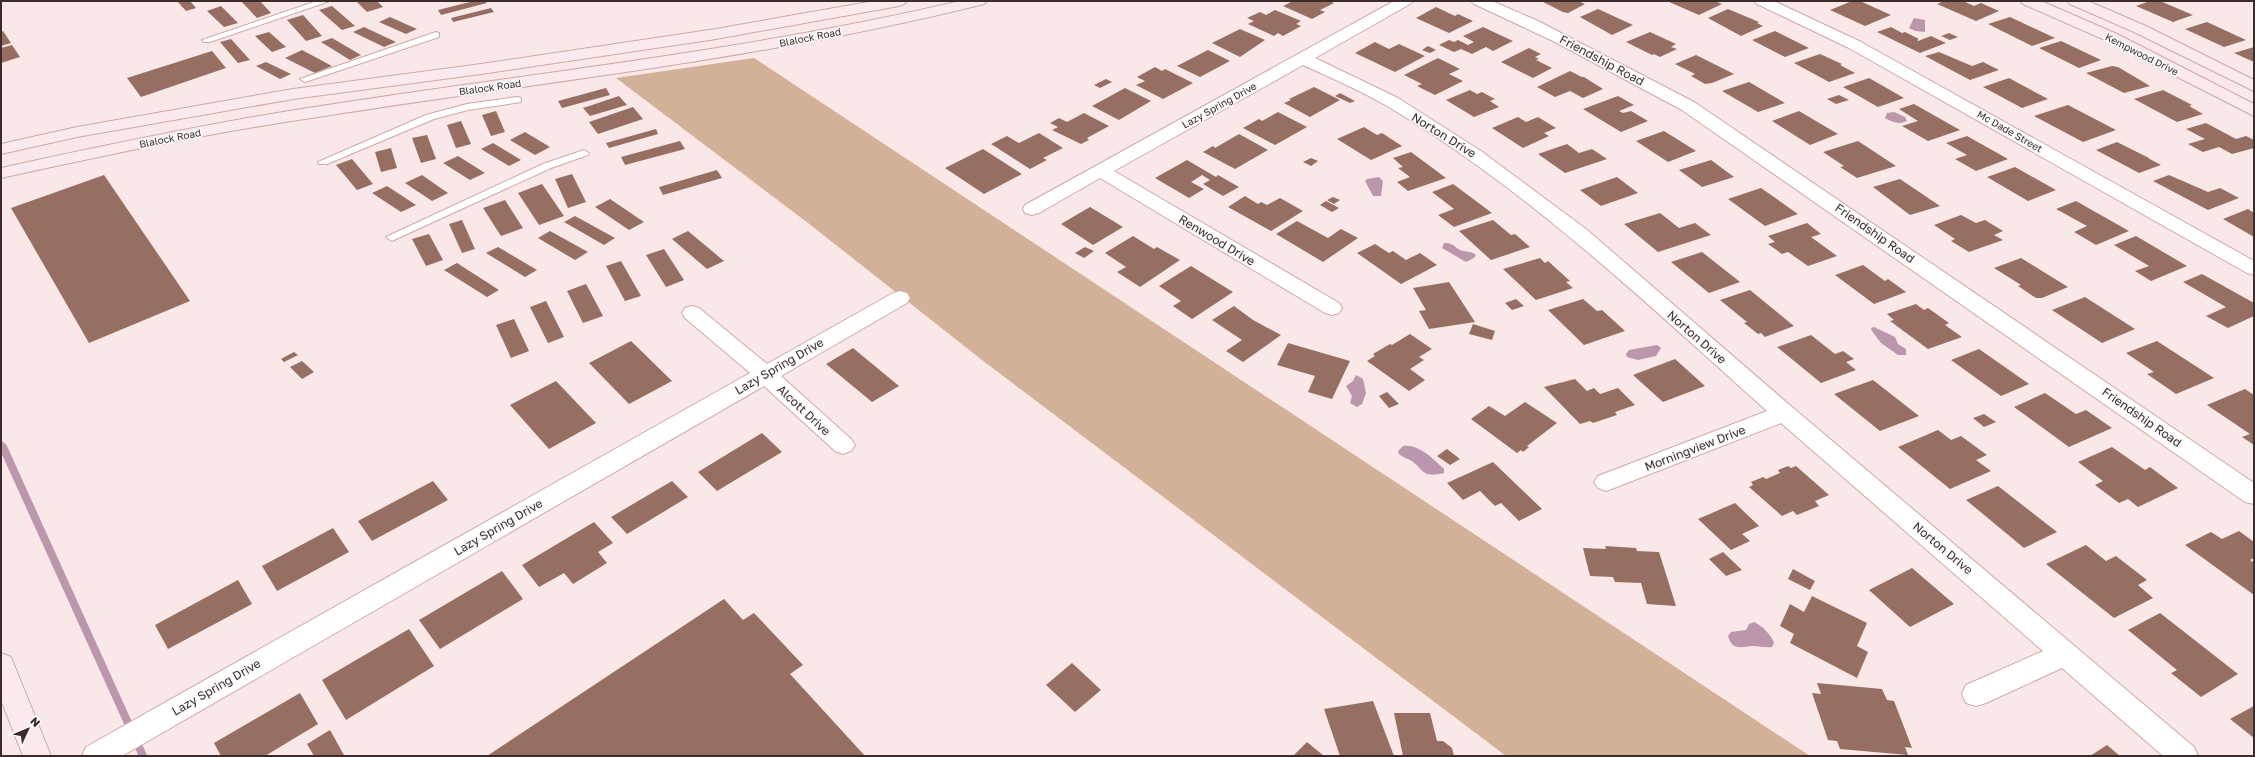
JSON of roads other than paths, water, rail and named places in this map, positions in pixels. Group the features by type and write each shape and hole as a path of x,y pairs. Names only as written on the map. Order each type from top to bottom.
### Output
{"main road":[{"name":"Blalock Road","path":"1,149 76,132 293,94 481,69 716,34 899,1"},
{"name":"Blalock Road","path":"1,173 85,154 289,116 747,49 914,18 979,1"},
{"name":"Kempwood Drive","path":"2028,1 2098,31 2254,111"},
{"name":"Kempwood Drive","path":"2075,1 2125,23 2254,86"},
{"path":"2098,31 2125,23"},
{"path":"1,665 37,756"}],"street":[{"name":"Lazy Spring Drive","path":"1032,208 1405,1"},
{"name":"Friendship Road","path":"1479,1 1523,20 1586,51 1688,106 2254,494"},
{"name":"Mc Dade Street","path":"1762,1 1882,59 2254,269"},
{"name":"Norton Drive","path":"1302,58 1392,102 1475,154 1579,233 1784,413 2066,653 2184,756"},
{"name":"Renwood Drive","path":"1101,171 1332,308"},
{"name":"Lazy Spring Drive","path":"96,756 900,298"},
{"name":"Alcott Drive","path":"692,313 765,374 843,445"},
{"name":"Morningview Drive","path":"1606,482 1784,413"},
{"path":"1976,694 2066,653"}],"lane":[{"path":"207,40 326,1"},
{"path":"305,79 436,35"},
{"path":"323,162 430,117 467,107 517,100"},
{"path":"392,237 547,166 584,153"}],"waterway":[{"path":"1,444 3,448"},
{"path":"3,447 143,756"}]}
